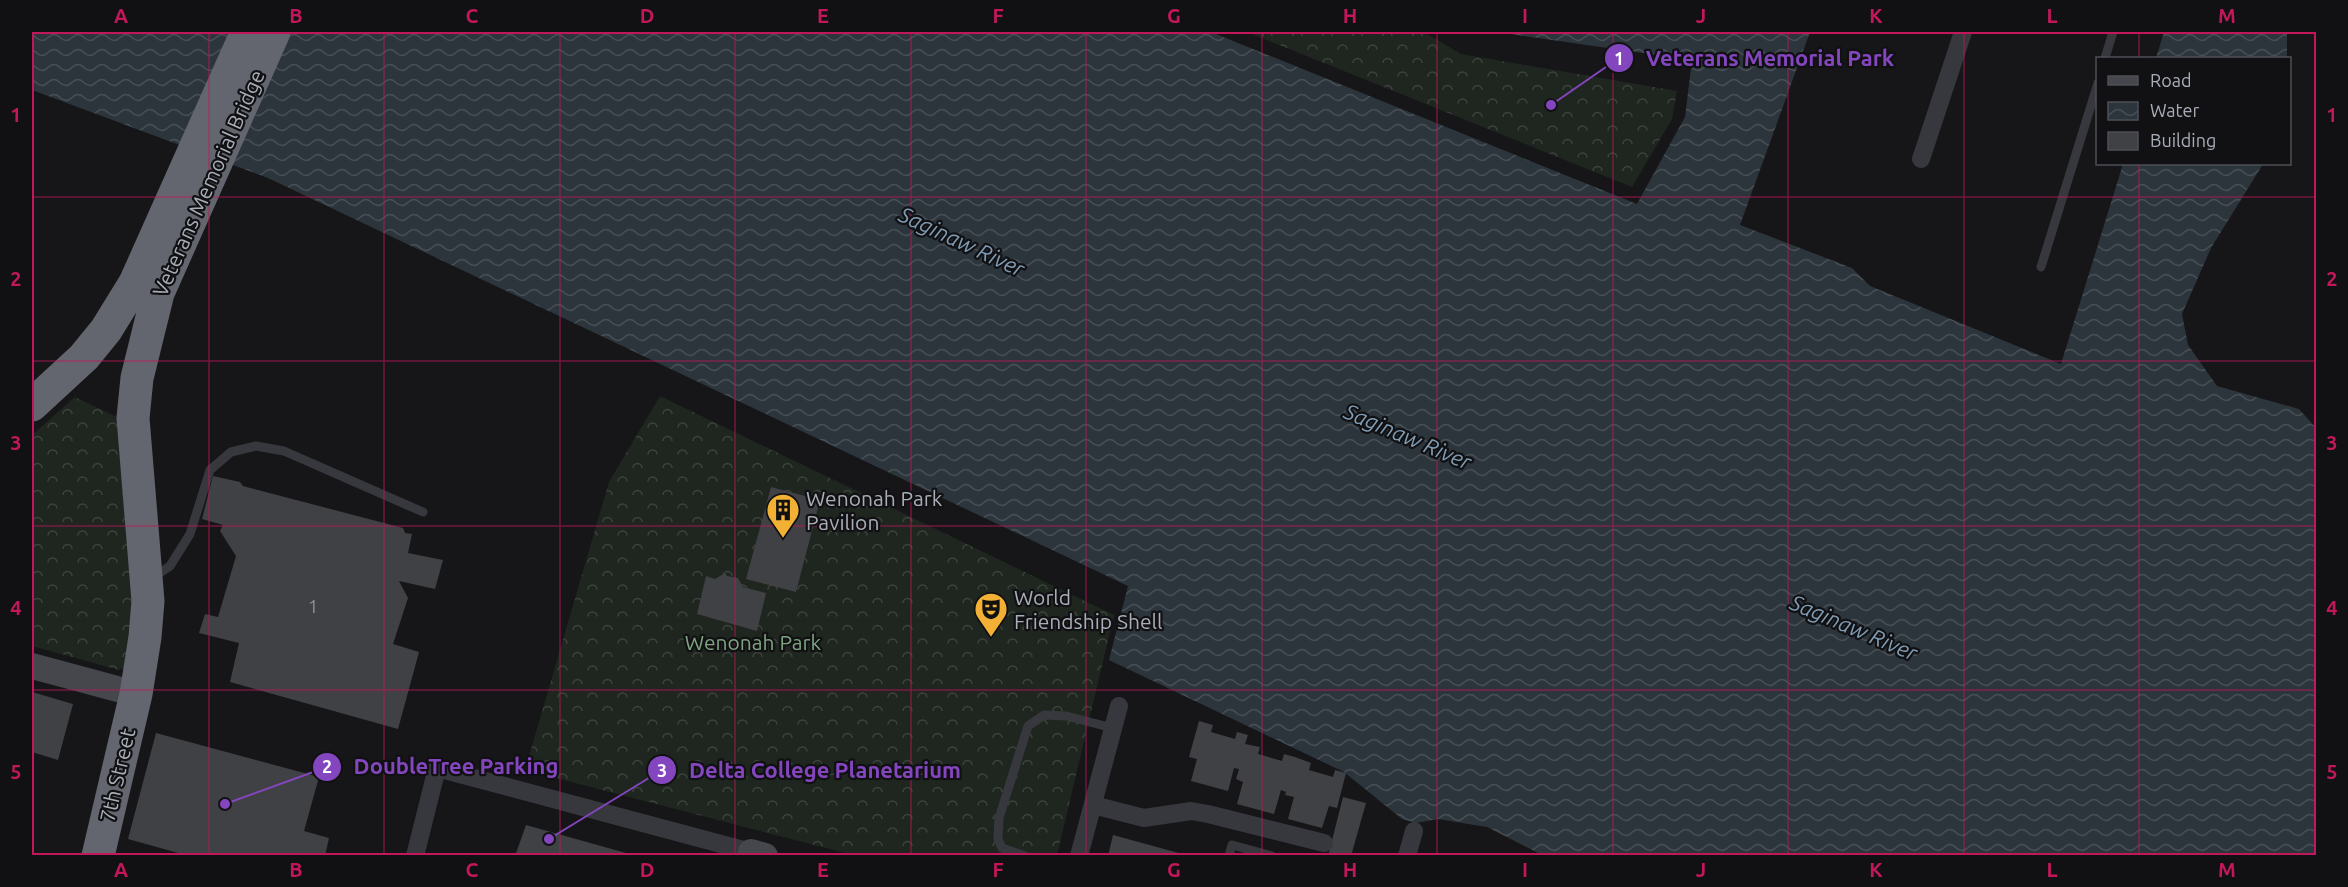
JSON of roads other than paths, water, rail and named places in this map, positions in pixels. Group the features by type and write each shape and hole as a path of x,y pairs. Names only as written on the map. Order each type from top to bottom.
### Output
{"highway":[{"name":"Veterans Memorial Bridge","path":"136,694 145,637 147,581 135,458 134,418 137,378 173,226 247,32"},
{"name":"Veterans Memorial Bridge","path":"32,405 84,357 106,330 173,226 274,32"},
{"path":"32,391 84,357"},
{"name":"7th Street","path":"98,855 136,694"}],"street":[{"path":"1922,159 1963,32"},
{"path":"32,666 136,694"},
{"path":"1079,855 1119,706"},
{"path":"415,855 437,768 755,854"},
{"path":"1093,804 1143,818 1191,812 1208,814 1324,843"},
{"path":"1407,855 1414,831"}],"lane":[{"path":"2105,57 2113,32"},
{"path":"2041,267 2096,85"},
{"path":"147,581 170,566 190,534 210,470 231,452 256,446 284,451 423,512"},
{"path":"1025,855 1002,848 998,839 999,818 1029,726 1044,715 1066,716 1113,728"},
{"path":"1229,855 1232,845 1272,855"}],"water":[{"name":"Saginaw River","path":"32,32 1211,32 1637,204 1685,117 1692,60 1497,32 1810,32 1740,225 1852,268 1870,286 2061,364 2123,165 2262,165 2211,248 2182,314 2188,345 2217,386 2299,409 2316,428 2316,855 1544,856 1487,827 1438,819 1416,823 1402,819 1344,772 1109,660 1128,586 268,178 32,90"},
{"path":"2164,32 2287,32 2287,57 2156,57"}],"place":[{"name":"Veterans Memorial Park","path":"1551,105"},
{"name":"Wenonah Park Pavilion","path":"783,539"},
{"name":"World Friendship Shell","path":"991,638"},
{"name":"DoubleTree Parking","path":"225,804"},
{"name":"Delta College Planetarium","path":"549,839"}],"park label":[{"name":"Wenonah Park","path":"753,642"}]}
